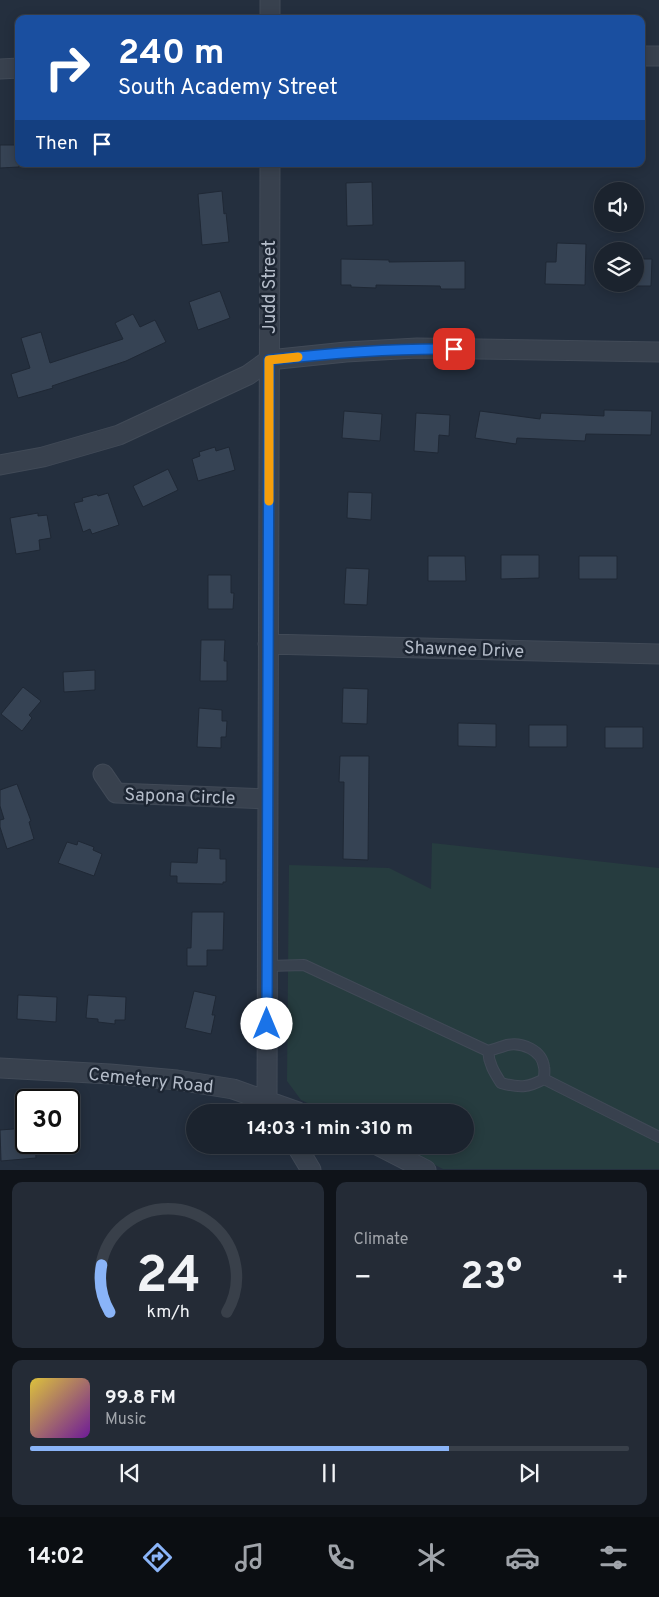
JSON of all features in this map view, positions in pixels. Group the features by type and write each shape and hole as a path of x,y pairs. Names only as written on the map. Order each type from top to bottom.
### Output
{"street":[{"path":"270,0 270,15"},
{"path":"645,56 659,56"},
{"path":"0,68 15,68"},
{"name":"Judd Street","path":"270,167 268,966 271,1104"},
{"path":"0,465 43,457 119,435 248,375 269,360 346,352 417,348 659,352"},
{"name":"Shawnee Drive","path":"268,644 659,654"},
{"name":"Sapona Circle","path":"103,774 116,794 268,799"},
{"name":"Cemetery Road","path":"0,1068 177,1080 233,1089 265,1104"},
{"path":"301,1154 311,1170"},
{"path":"395,1154 426,1170"}],"lane":[{"path":"268,966 304,965 488,1052 514,1044 531,1048 539,1054 544,1065 544,1079"},
{"path":"488,1052 489,1062 501,1083 522,1087 544,1079"},
{"path":"544,1079 659,1137"}],"green space":[{"path":"432,843 659,868 659,1169 443,1169 413,1154 474,1154 474,1104 310,1104 301,1100 287,1081 289,865 389,868 431,889"}],"building":[{"path":"0,145 15,145 15,167 19,167 0,168"},
{"path":"372,182 373,225 347,226 346,183"},
{"path":"222,191 229,242 202,245 198,194"},
{"path":"557,243 586,244 585,285 545,284 546,262 556,262"},
{"path":"341,259 389,260 389,262 465,261 465,289 441,289 440,286 376,285 376,288 341,285"},
{"path":"644,259 652,259 651,286 644,286"},
{"path":"220,291 230,318 198,330 189,302"},
{"path":"133,314 140,327 155,320 166,342 126,361 52,386 53,388 18,398 11,374 30,368 21,338 41,332 50,363 123,339 115,323"},
{"path":"604,410 652,411 651,435 586,434 585,441 517,438 516,444 475,438 480,411 540,419 541,413 604,416"},
{"path":"344,411 382,414 380,441 342,438"},
{"path":"416,413 450,415 449,436 439,435 438,453 414,451"},
{"path":"215,447 216,451 229,447 235,470 198,481 192,459 200,456 199,452"},
{"path":"168,469 178,490 143,507 133,486"},
{"path":"348,492 372,493 371,520 347,518"},
{"path":"108,493 119,525 92,534 90,529 83,532 74,503 83,501 82,498"},
{"path":"38,513 38,516 47,515 51,538 39,540 40,550 16,554 10,518"},
{"path":"501,555 539,555 539,578 501,579"},
{"path":"428,556 465,556 466,581 428,581"},
{"path":"579,556 617,556 617,579 579,579"},
{"path":"346,568 369,569 367,605 344,604"},
{"path":"208,575 231,575 231,593 234,593 233,609 208,609"},
{"path":"201,640 225,640 224,661 227,661 227,681 200,681"},
{"path":"95,670 95,690 64,692 63,672"},
{"path":"23,687 41,701 29,715 32,718 22,731 1,714"},
{"path":"343,688 368,689 367,724 342,723"},
{"path":"199,708 222,710 222,721 227,721 226,737 221,737 221,748 197,747"},
{"path":"458,723 496,724 496,747 458,746"},
{"path":"529,725 567,725 567,747 529,747"},
{"path":"605,727 643,727 643,748 605,748"},
{"path":"340,756 369,756 368,860 343,859 344,782 339,782"},
{"path":"17,784 31,821 29,822 34,839 7,849 0,827 0,820 4,819 0,806 0,790"},
{"path":"78,841 94,847 93,850 102,854 94,876 58,863 67,842 77,845"},
{"path":"198,848 220,849 220,859 226,859 226,882 223,882 223,884 177,883 177,876 170,876 171,862 197,863"},
{"path":"192,912 224,912 223,950 207,950 207,966 187,966 187,948 191,948"},
{"path":"194,991 216,996 211,1034 185,1028"},
{"path":"18,995 57,997 56,1022 17,1019"},
{"path":"88,995 126,997 125,1020 115,1020 115,1024 86,1018"},
{"path":"15,1129 15,1154 36,1154 36,1158 1,1161 0,1130"}],"slow traffic":[{"path":"269,501 269,360 298,357"}],"route":[{"path":"267,1024 269,360 346,352 417,348 454,349"}]}
